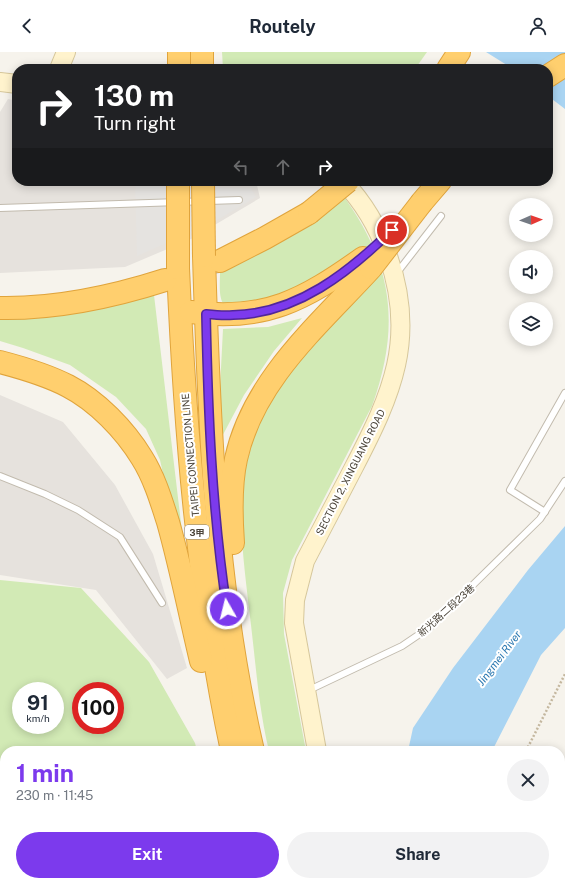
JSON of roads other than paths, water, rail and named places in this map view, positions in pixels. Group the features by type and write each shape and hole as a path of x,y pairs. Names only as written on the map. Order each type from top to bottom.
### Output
{"highway":[{"path":"179,52 179,64"},
{"path":"202,52 202,64"},
{"path":"451,64 459,52"},
{"path":"553,73 565,65"},
{"name":"TAIPEI CONNECTION LINE","path":"178,186 171,274 180,311 187,426 205,600 213,654 231,746"},
{"name":"TAIPEI CONNECTION LINE","path":"204,186 212,259 206,314 210,434 216,518 225,596 241,694 252,746"},
{"path":"212,259 265,238 309,213 342,186"},
{"path":"241,694 231,517 236,459 244,430 255,407 271,381 292,353 367,263 436,186"},
{"path":"180,311 234,316 246,314 292,302 367,263"},
{"path":"0,308 22,308 60,304 135,290 171,274"},
{"path":"0,362 31,370 69,387 96,406 120,429 142,458 159,493 174,542 201,663 230,746"}],"street":[{"path":"61,64 66,52"},
{"path":"0,82 12,83"},
{"name":"SECTION 2, XINGUANG ROAD","path":"316,746 294,623 298,581 305,561 380,417 391,388 398,361 400,337 400,306 395,275 384,243 353,191 348,186"}],"lane":[{"path":"0,208 239,200"},
{"path":"395,275 441,216"},
{"path":"545,512 510,490 565,392"},
{"path":"0,476 45,494 78,510 120,537 162,604"},
{"name":"新光路二段23巷","path":"306,692 402,646 430,626 518,541 545,512 565,481"}],"water":[{"path":"486,52 565,52 565,109 553,100 553,64 505,64"},
{"name":"Jingmei River","path":"565,526 565,628 541,655 495,746 409,746 413,728 453,668 528,570"}],"tunnel":[{"path":"165,280 220,261"}]}
